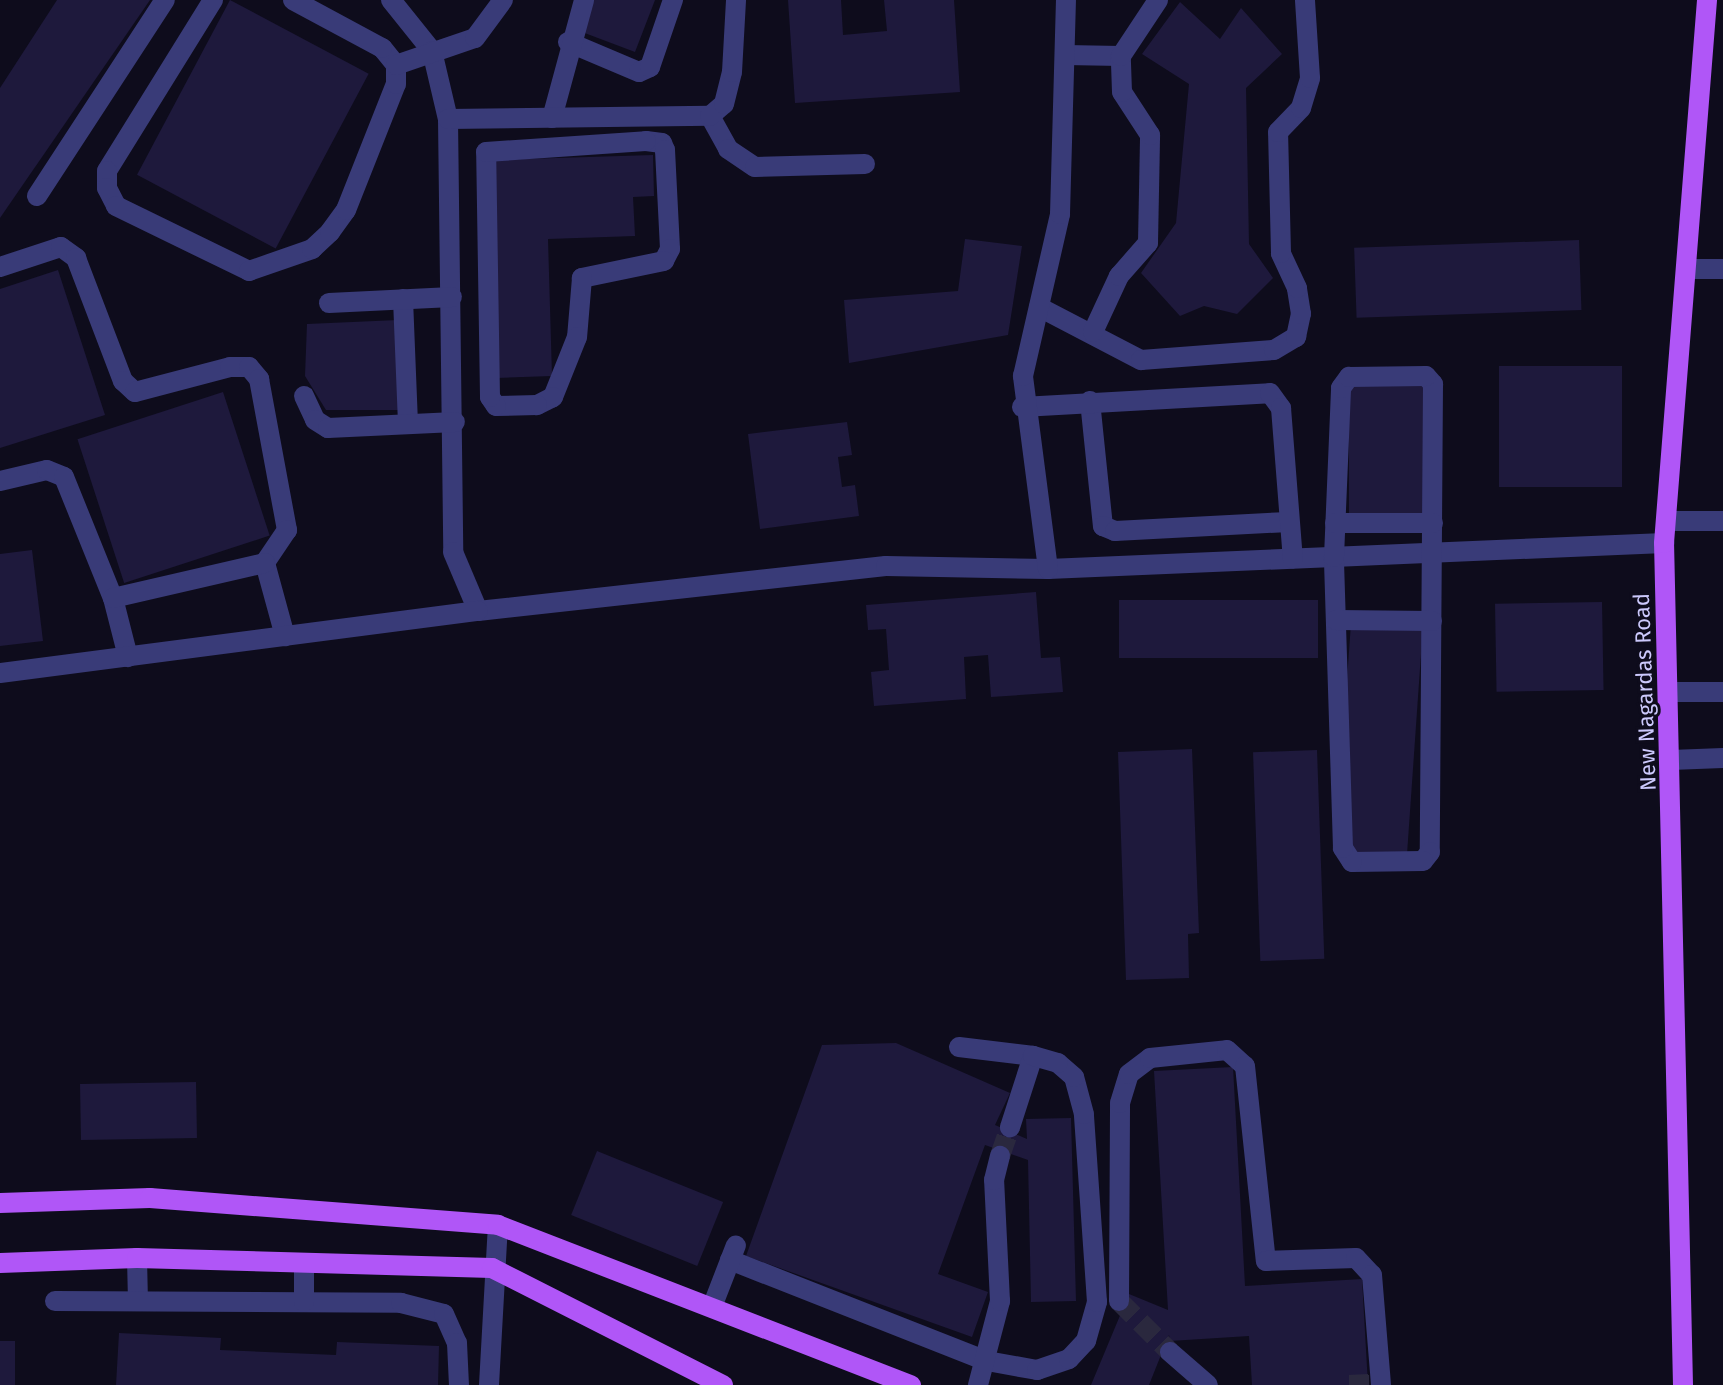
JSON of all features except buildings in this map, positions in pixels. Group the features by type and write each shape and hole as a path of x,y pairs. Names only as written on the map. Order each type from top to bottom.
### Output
{"main road":[{"name":"New Nagardas Road","path":"1683,1385 1670,692 1664,543 1707,0"},
{"path":"0,1203 150,1198 498,1225 911,1385"},
{"path":"0,1263 137,1258 492,1268 698,1380 723,1385"}],"street":[{"path":"37,196 165,0"},
{"path":"213,0 107,171 107,188 116,206 229,265 270,267 312,249 330,232 363,168 396,84 396,65 382,48 293,0"},
{"path":"391,0 432,51 448,119 455,422 453,552 478,611"},
{"path":"396,65 475,38 503,0"},
{"path":"552,118 568,42 584,0"},
{"path":"568,42 639,72 650,67 673,0"},
{"path":"448,119 710,116 724,104 732,72 736,0"},
{"path":"1048,569 1022,407 1039,307 1060,214 1066,0"},
{"path":"1093,332 1119,276 1149,235 1150,135 1122,92 1121,56 1158,0"},
{"path":"1039,307 1093,332 1141,360 1274,350 1296,337 1301,314 1297,288 1281,253 1278,132 1301,108 1310,78 1305,0"},
{"path":"1065,55 1121,56"},
{"path":"710,116 728,149 755,167 865,164"},
{"path":"646,141 662,143 665,150 667,256 659,266 582,278 577,337 548,401 502,408 492,403 484,182 489,149 646,141"},
{"path":"449,184 484,182"},
{"path":"0,267 61,247 76,258 123,381 135,392 249,367 259,379 287,530 265,563 113,598"},
{"path":"1687,269 1723,269"},
{"path":"329,303 403,299 488,279"},
{"path":"403,299 408,424"},
{"path":"1426,376 1433,384 1433,523 1430,852 1423,861 1352,862 1343,848 1334,557 1341,388 1349,377 1426,376"},
{"path":"1022,407 1270,393 1281,408 1293,559"},
{"path":"304,396 315,420 328,428 455,422"},
{"path":"1090,401 1103,526 1178,537 1289,522"},
{"path":"0,481 47,470 64,477 113,598 128,657"},
{"path":"1666,521 1723,521"},
{"path":"1335,523 1433,523"},
{"path":"1388,523 1388,554"},
{"path":"0,673 478,611 886,566 1048,569 1664,543"},
{"path":"265,563 285,636"},
{"path":"1336,620 1432,621"},
{"path":"1670,692 1723,692"},
{"path":"1671,760 1723,758"},
{"path":"712,1307 733,1252 987,1361 1037,1370 1069,1359 1086,1341 1097,1302 1084,1114 1074,1077 1058,1063 1033,1056 959,1047"},
{"path":"1119,1301 1120,1103 1129,1074 1150,1058 1227,1050 1245,1066 1266,1261 1356,1258 1372,1275 1377,1384"},
{"path":"1010,1127 1033,1056"},
{"path":"978,1385 987,1361 1000,1301 994,1180 1000,1156"},
{"path":"489,1385 492,1268 498,1225"},
{"path":"137,1258 138,1301"},
{"path":"304,1265 304,1302"},
{"path":"55,1301 401,1303 444,1314 457,1343 459,1385"},
{"path":"1170,1352 1208,1385"}],"tunnel":[{"path":"1000,1156 1010,1127"},
{"path":"1119,1301 1170,1352"},
{"path":"1349,1385 1370,1384"}]}
